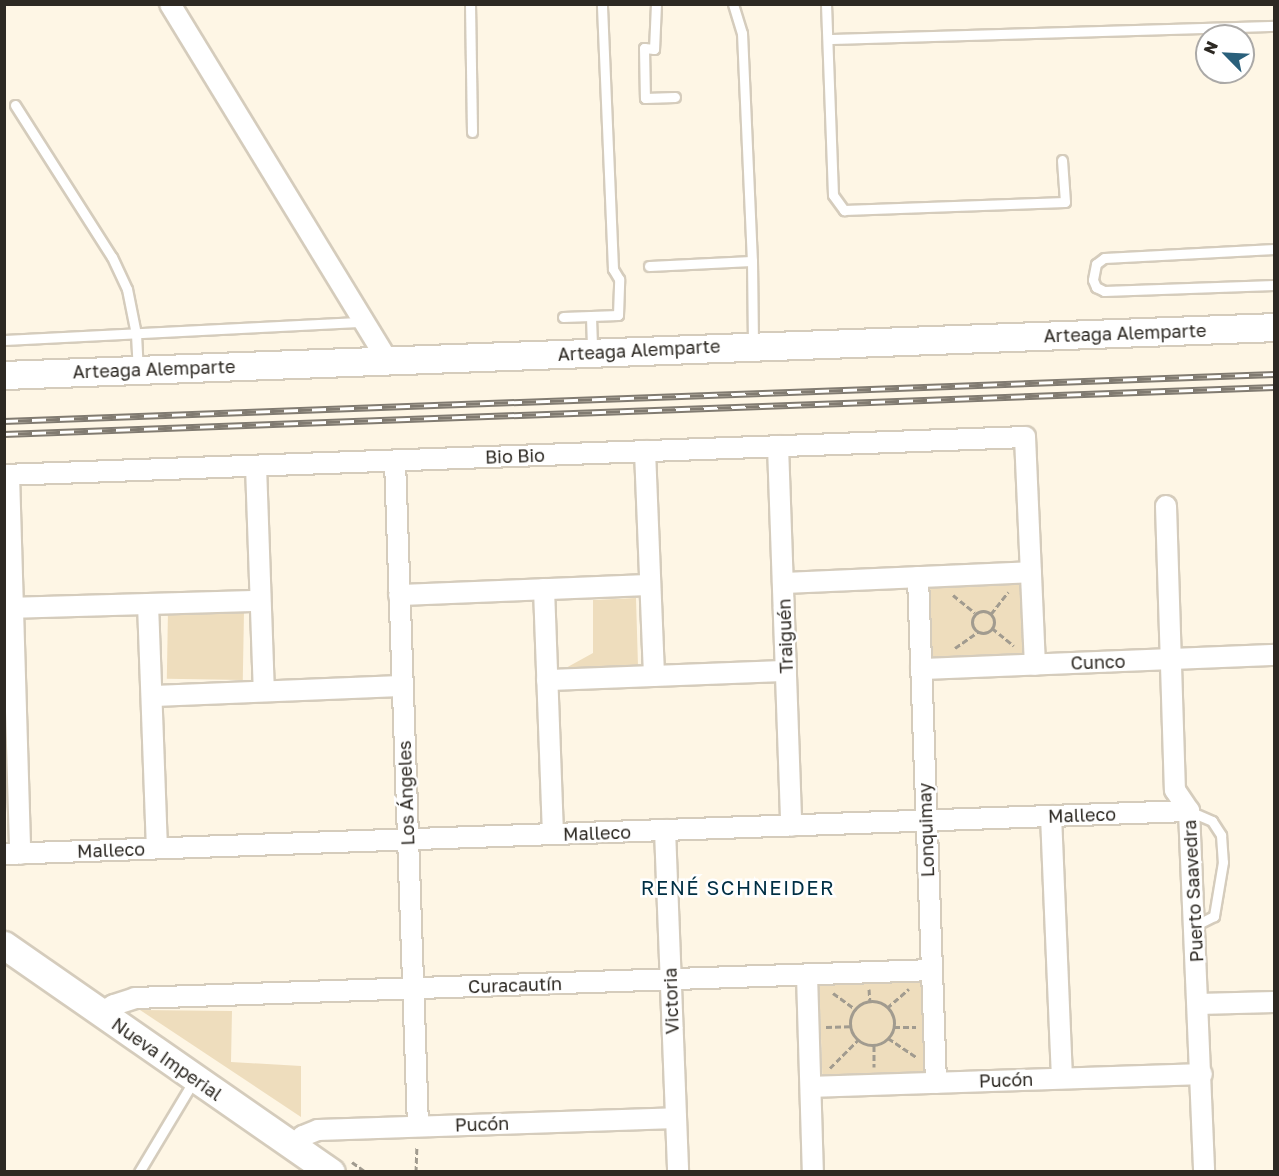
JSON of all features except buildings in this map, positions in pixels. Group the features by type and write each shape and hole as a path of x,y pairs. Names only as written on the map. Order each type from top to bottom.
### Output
{"main road":[{"name":"Arteaga Alemparte","path":"4,375 1275,327"},
{"name":"Nueva Imperial","path":"4,945 331,1172"}],"street":[{"path":"170,4 388,361"},
{"name":"Bio Bio","path":"7,475 1025,437 1030,572"},
{"name":"Traiguén","path":"778,446 791,826"},
{"path":"645,451 654,676"},
{"name":"Los Ángeles","path":"394,460 418,1126"},
{"path":"256,466 264,691"},
{"path":"7,475 12,854"},
{"name":"Puerto Saavedra","path":"1166,506 1175,789 1189,811 1196,925 1204,1172"},
{"path":"783,582 1030,572 1035,665"},
{"name":"Lonquimay","path":"918,577 935,1076"},
{"path":"399,595 650,585"},
{"path":"544,589 553,834"},
{"path":"9,608 260,601"},
{"path":"148,604 157,848"},
{"name":"Cunco","path":"921,669 1275,655"},
{"path":"547,680 786,671"},
{"path":"152,696 403,686"},
{"name":"Malleco","path":"12,854 1189,811"},
{"path":"1052,816 1062,1078"},
{"name":"Victoria","path":"665,830 678,1172"},
{"name":"Curacautín","path":"101,1013 114,1005 135,998 932,970"},
{"path":"807,975 813,1172"},
{"path":"1199,1004 1275,1002"},
{"name":"Pucón","path":"811,1087 935,1076 1062,1078 1202,1074"},
{"name":"Pucón","path":"293,1146 303,1136 318,1130 676,1118"}],"lane":[{"path":"470,4 472,132"},
{"path":"563,317 618,315 619,279 613,269 602,4"},
{"path":"656,4 654,49 644,48 645,98 675,97"},
{"path":"733,4 742,33 752,261 753,345"},
{"path":"826,4 833,195 844,210 1065,202 1062,160"},
{"path":"828,39 1275,26"},
{"path":"15,105 112,257 127,288 136,334 138,370"},
{"path":"1275,249 1104,258 1096,264 1093,280 1096,287 1104,291 1275,285"},
{"path":"649,266 752,261"},
{"path":"591,317 592,352"},
{"path":"4,340 364,322"},
{"path":"1189,811 1212,821 1221,835 1223,862 1214,916 1196,925"},
{"path":"139,1172 195,1078"}],"path":[{"path":"979,611 989,612 994,621 992,628 986,633 978,632 971,623 973,616 979,611"},
{"path":"867,1002 881,1004 887,1008 894,1020 894,1027 888,1038 874,1045 858,1040 851,1026 852,1016 861,1005 867,1002"},
{"path":"808,1028 851,1026"},
{"path":"888,1038 935,1076"},
{"path":"811,1087 858,1040"},
{"path":"416,1172 418,1126"}],"shaded area":[{"path":"1023,583 1026,662 928,665 925,586"},
{"path":"636,598 638,666 564,669 593,653 593,600"},
{"path":"168,610 244,611 243,680 167,679"},
{"path":"922,979 925,1077 822,1081 819,983"},
{"path":"140,1010 232,1011 231,1062 301,1066 301,1117"}],"railway":[{"path":"4,421 1274,374"},
{"path":"4,434 1274,387"}],"district":[{"name":"RENÉ SCHNEIDER","path":"738,887"}]}
